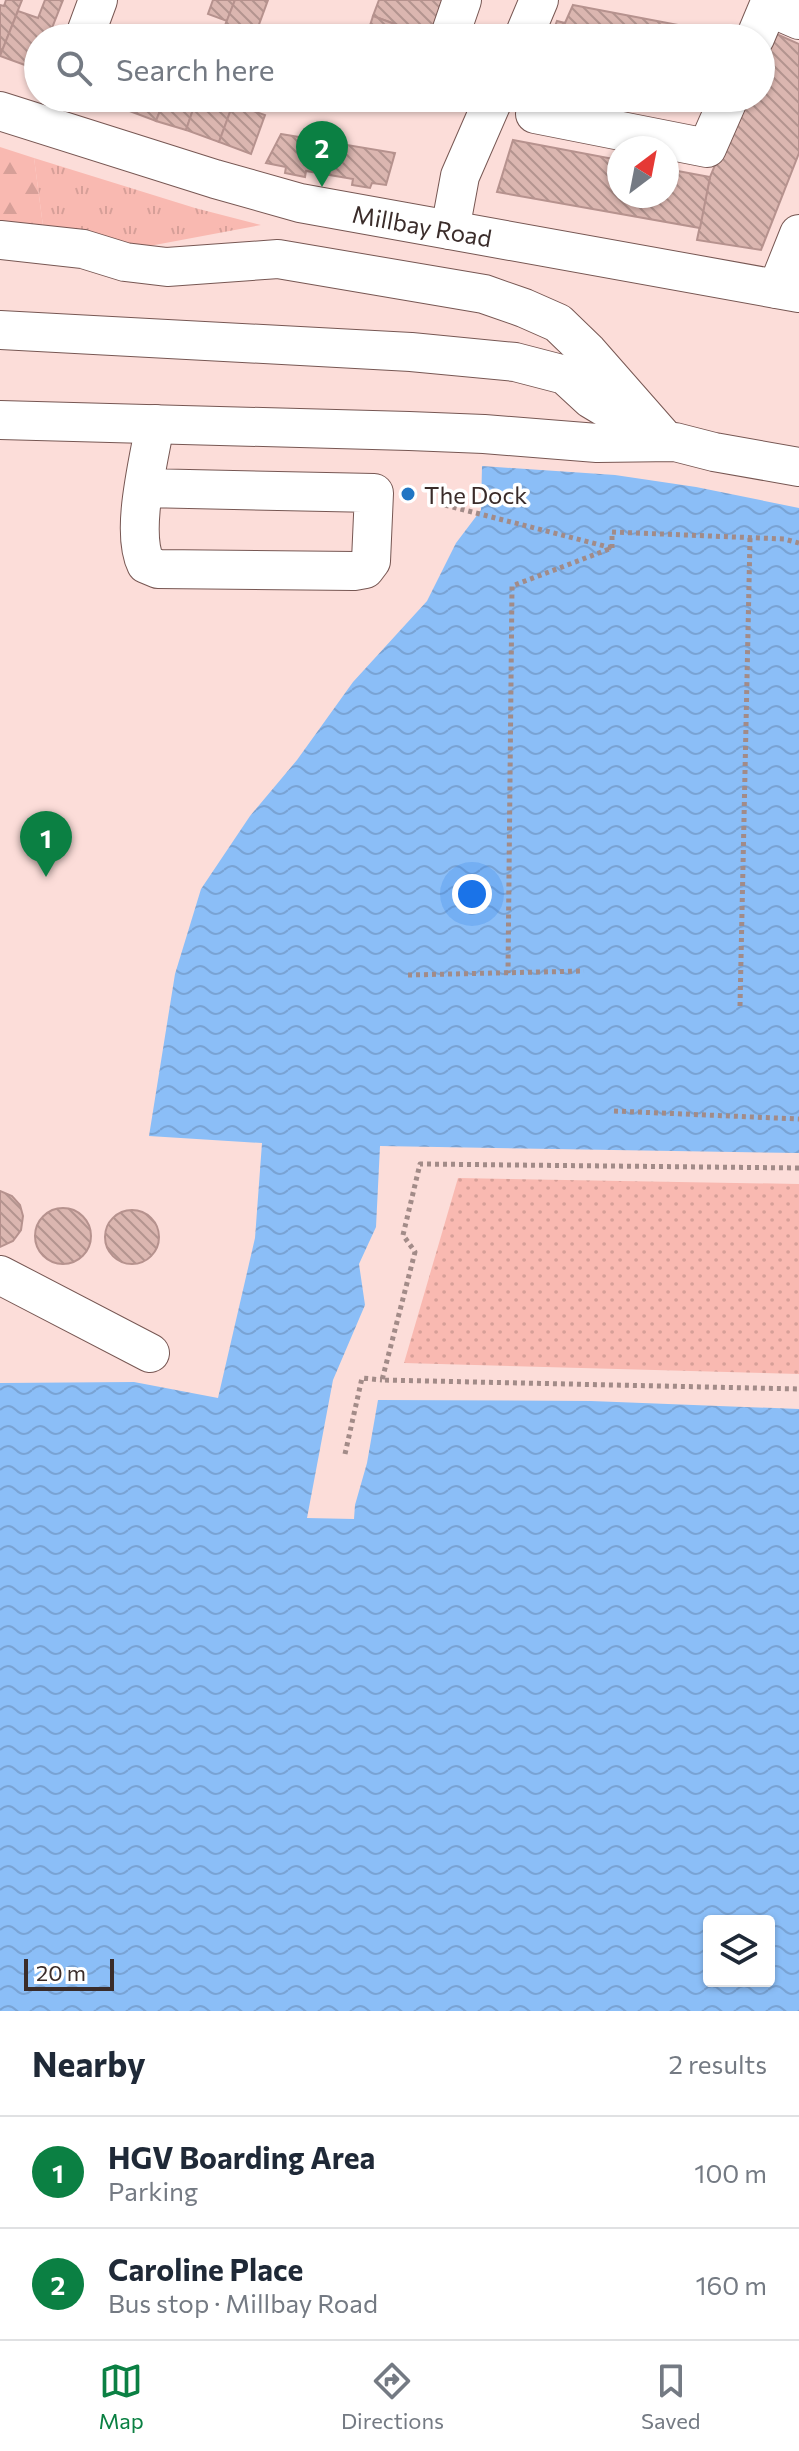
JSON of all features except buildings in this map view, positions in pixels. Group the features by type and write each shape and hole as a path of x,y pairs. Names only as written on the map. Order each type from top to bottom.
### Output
{"street":[{"path":"89,24 98,0"},
{"path":"454,24 462,0"},
{"path":"529,24 539,0"},
{"name":"Millbay Road","path":"0,111 24,111"},
{"name":"Millbay Road","path":"56,112 215,179 300,203 788,291"},
{"path":"450,230 460,176 488,112"},
{"path":"535,114 707,148 723,112"},
{"path":"788,291 799,234"},
{"path":"0,240 83,249 125,262 167,267 278,259 484,294 558,323 588,352 667,442"},
{"path":"0,330 411,352 515,362 565,375 591,399 631,417 667,442"},
{"path":"0,420 484,434 597,443 667,442 799,467"},
{"path":"144,488 374,493 371,561 365,569 354,571 158,569 146,564 141,554 140,526 144,488 155,424"},
{"path":"0,1275 150,1353"}],"path":[{"path":"445,505 612,548"},
{"path":"612,548 612,532 784,539 799,543"},
{"path":"740,1006 750,538"},
{"path":"508,973 512,586 612,548"},
{"path":"408,975 584,971"},
{"path":"614,1111 799,1119"},
{"path":"382,1380 415,1252 403,1235 420,1164 799,1168"},
{"path":"345,1454 362,1378 799,1389"}],"green space":[{"path":"0,147 34,158 43,226 0,221"},
{"path":"34,158 261,225 128,250 43,226"},
{"path":"458,1178 799,1184 799,1374 404,1363"}],"water":[{"path":"482,466 615,475 696,487 799,508 799,1153 380,1146 376,1227 359,1264 365,1305 333,1380 307,1518 354,1519 378,1400 591,1401 799,1409 799,2011 0,2011 0,1383 134,1382 218,1398 255,1238 262,1143 149,1136 175,974 201,889 250,816 297,760 353,682 427,601 456,543 481,510"}],"place":[{"name":"Caroline Place","path":"322,187"},
{"name":"The Dock","path":"408,494"},
{"name":"HGV Boarding Area","path":"46,877"}]}
